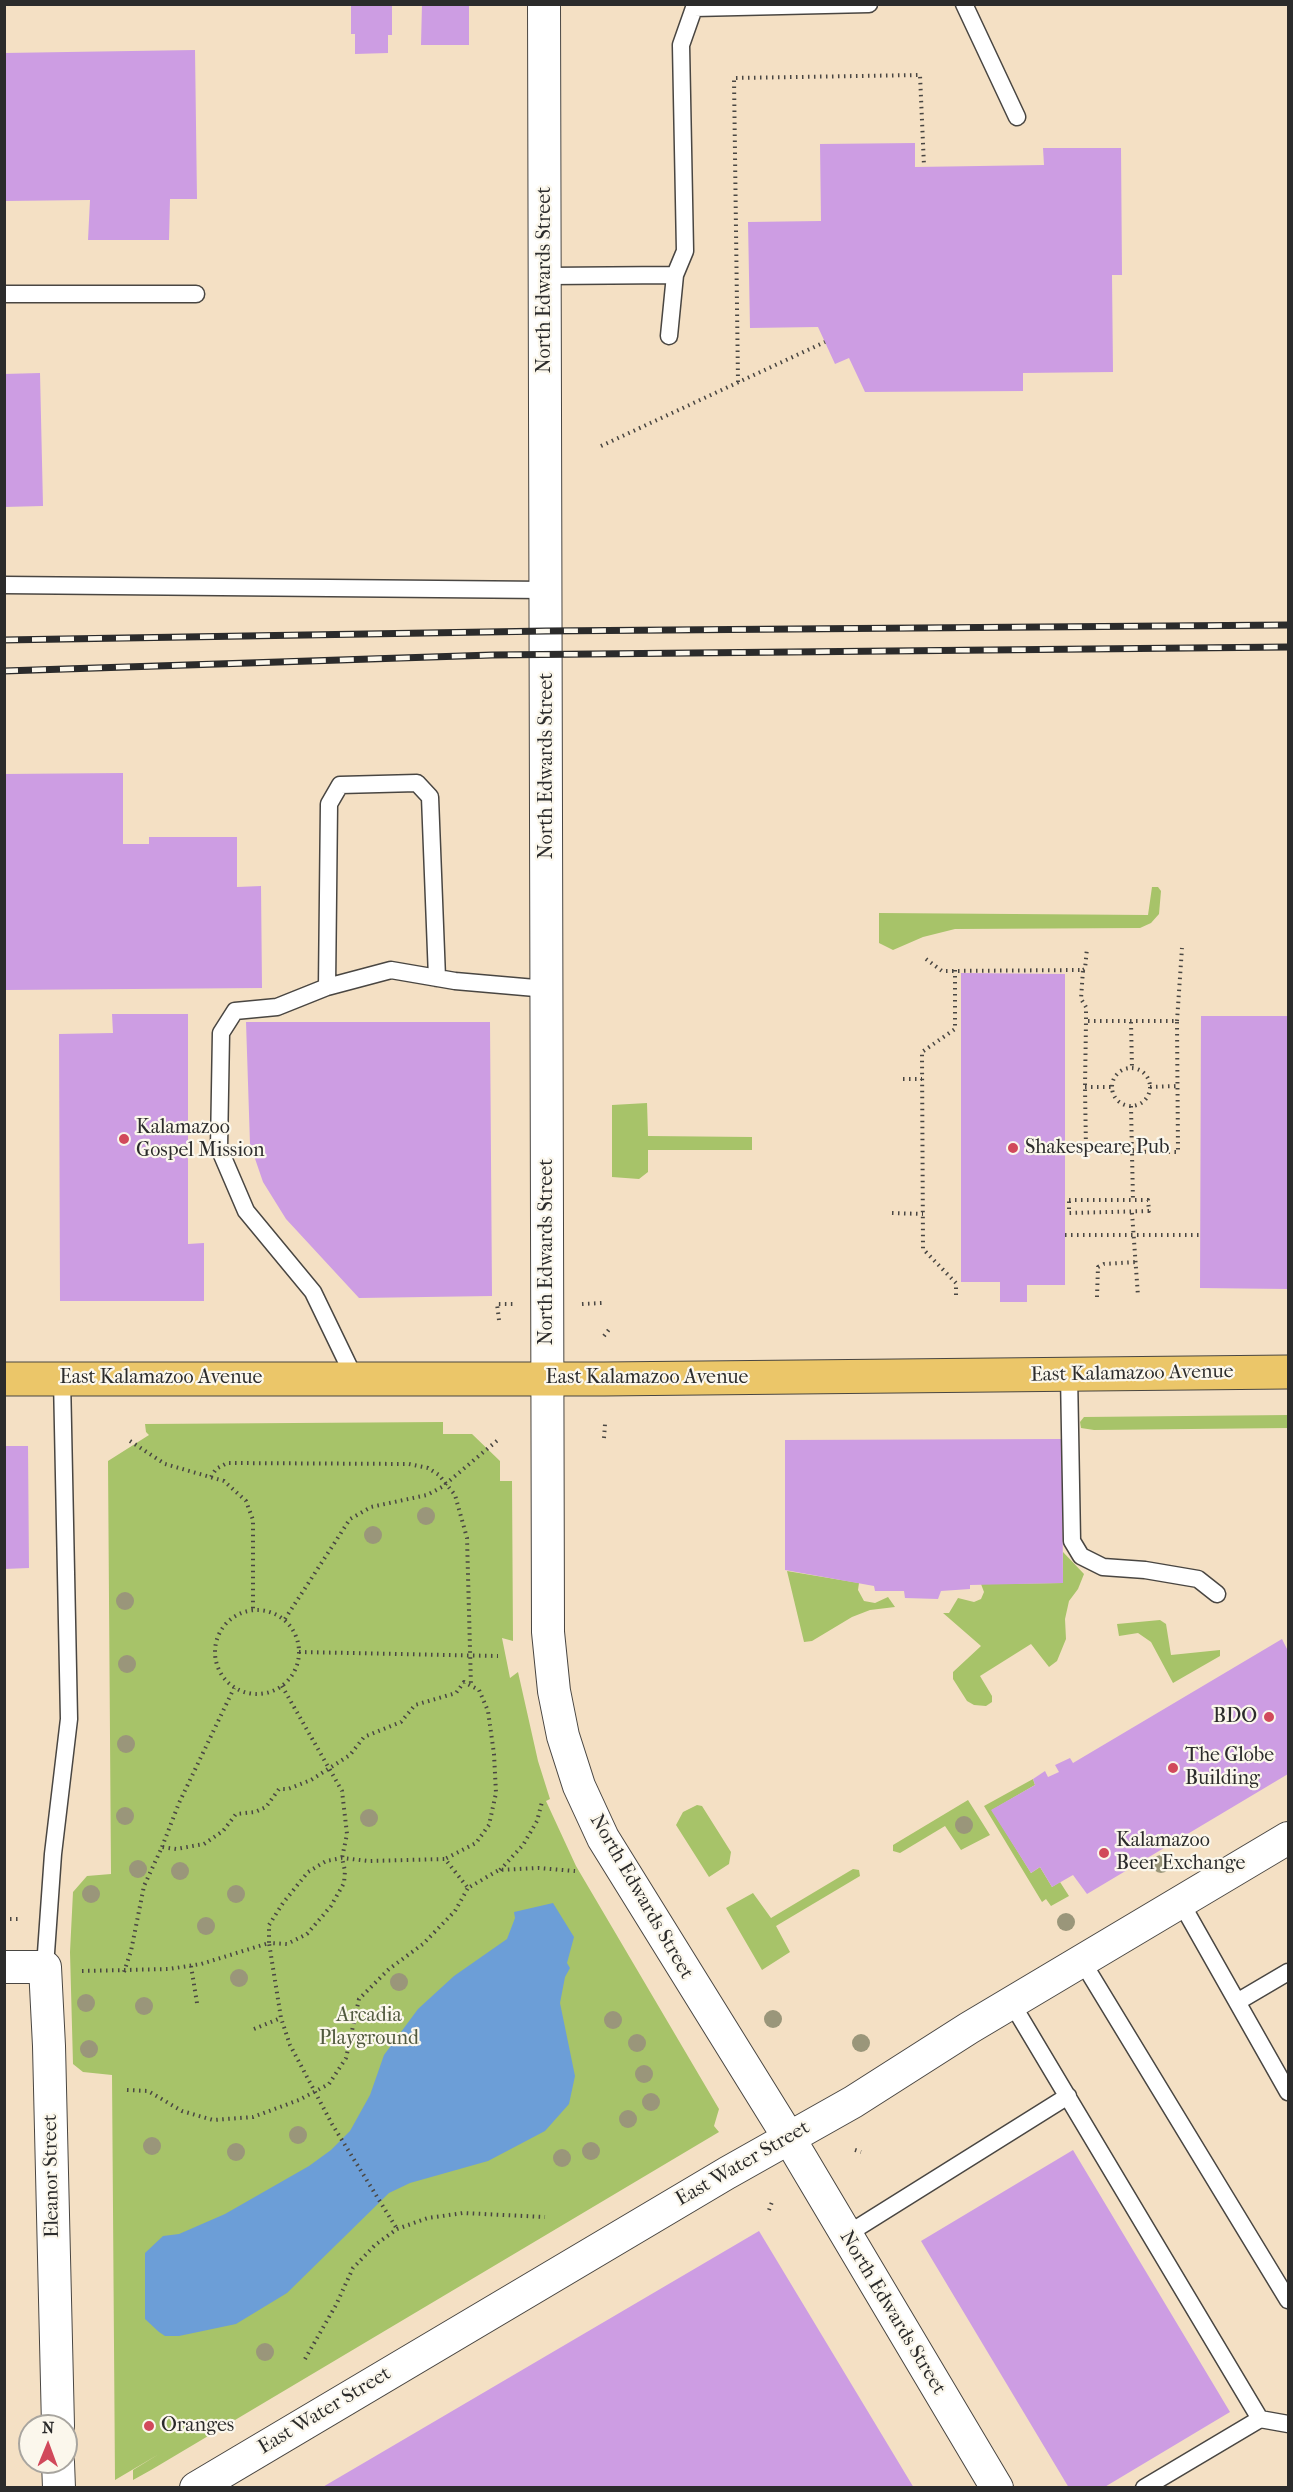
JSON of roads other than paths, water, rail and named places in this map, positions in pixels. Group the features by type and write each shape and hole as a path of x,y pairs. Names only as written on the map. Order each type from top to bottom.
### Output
{"main road":[{"name":"East Kalamazoo Avenue","path":"4,1378 547,1379 1288,1372"}],"street":[{"name":"North Edwards Street","path":"544,4 548,1632 554,1691 563,1736 579,1786 603,1838 789,2138 997,2487"},
{"name":"East Water Street","path":"196,2487 853,2102 1011,2002 1288,1838"},
{"path":"4,1967 45,1967"},
{"name":"Eleanor Street","path":"45,1967 58,2414"}],"lane":[{"path":"669,336 675,275 685,251 681,45 694,8 869,4"},
{"path":"964,4 1017,117"},
{"path":"546,276 675,275"},
{"path":"4,294 196,294"},
{"path":"4,585 546,590"},
{"path":"327,987 329,804 340,785 417,783 430,797 437,978"},
{"path":"356,1379 313,1292 246,1210 219,1148 221,1033 234,1011 277,1007 327,987 391,970 437,978 547,989"},
{"path":"1069,1374 1072,1541 1081,1556 1103,1567 1145,1570 1198,1579 1217,1594"},
{"path":"45,1967 53,1854 69,1719 62,1378"},
{"path":"1180,1901 1288,2092"},
{"path":"1082,1961 1288,2300"},
{"path":"1237,2002 1288,1972"},
{"path":"1011,2002 1260,2419"},
{"path":"846,2235 1068,2096"},
{"path":"1144,2487 1260,2419 1288,2424"}],"water":[{"path":"553,1903 574,1937 567,1963 570,1968 565,1977 560,2003 575,2076 569,2104 545,2131 488,2161 410,2183 389,2193 287,2293 236,2324 179,2336 165,2336 145,2319 145,2253 163,2236 179,2234 225,2214 309,2166 331,2150 350,2131 370,2095 384,2055 418,2009 454,1976 507,1939 515,1918 514,1912"}],"railway":[{"path":"4,640 546,631 1288,625"},
{"path":"4,671 492,655 1288,647"}],"place":[{"name":"Kalamazoo Gospel Mission","path":"124,1139"},
{"name":"Shakespeare Pub","path":"1013,1148"},
{"name":"BDO","path":"1269,1717"},
{"name":"The Globe Building","path":"1173,1768"},
{"name":"Kalamazoo Beer Exchange","path":"1104,1853"},
{"name":"Oranges","path":"149,2426"}],"park label":[{"name":"Arcadia Playground","path":"369,2028"}]}
